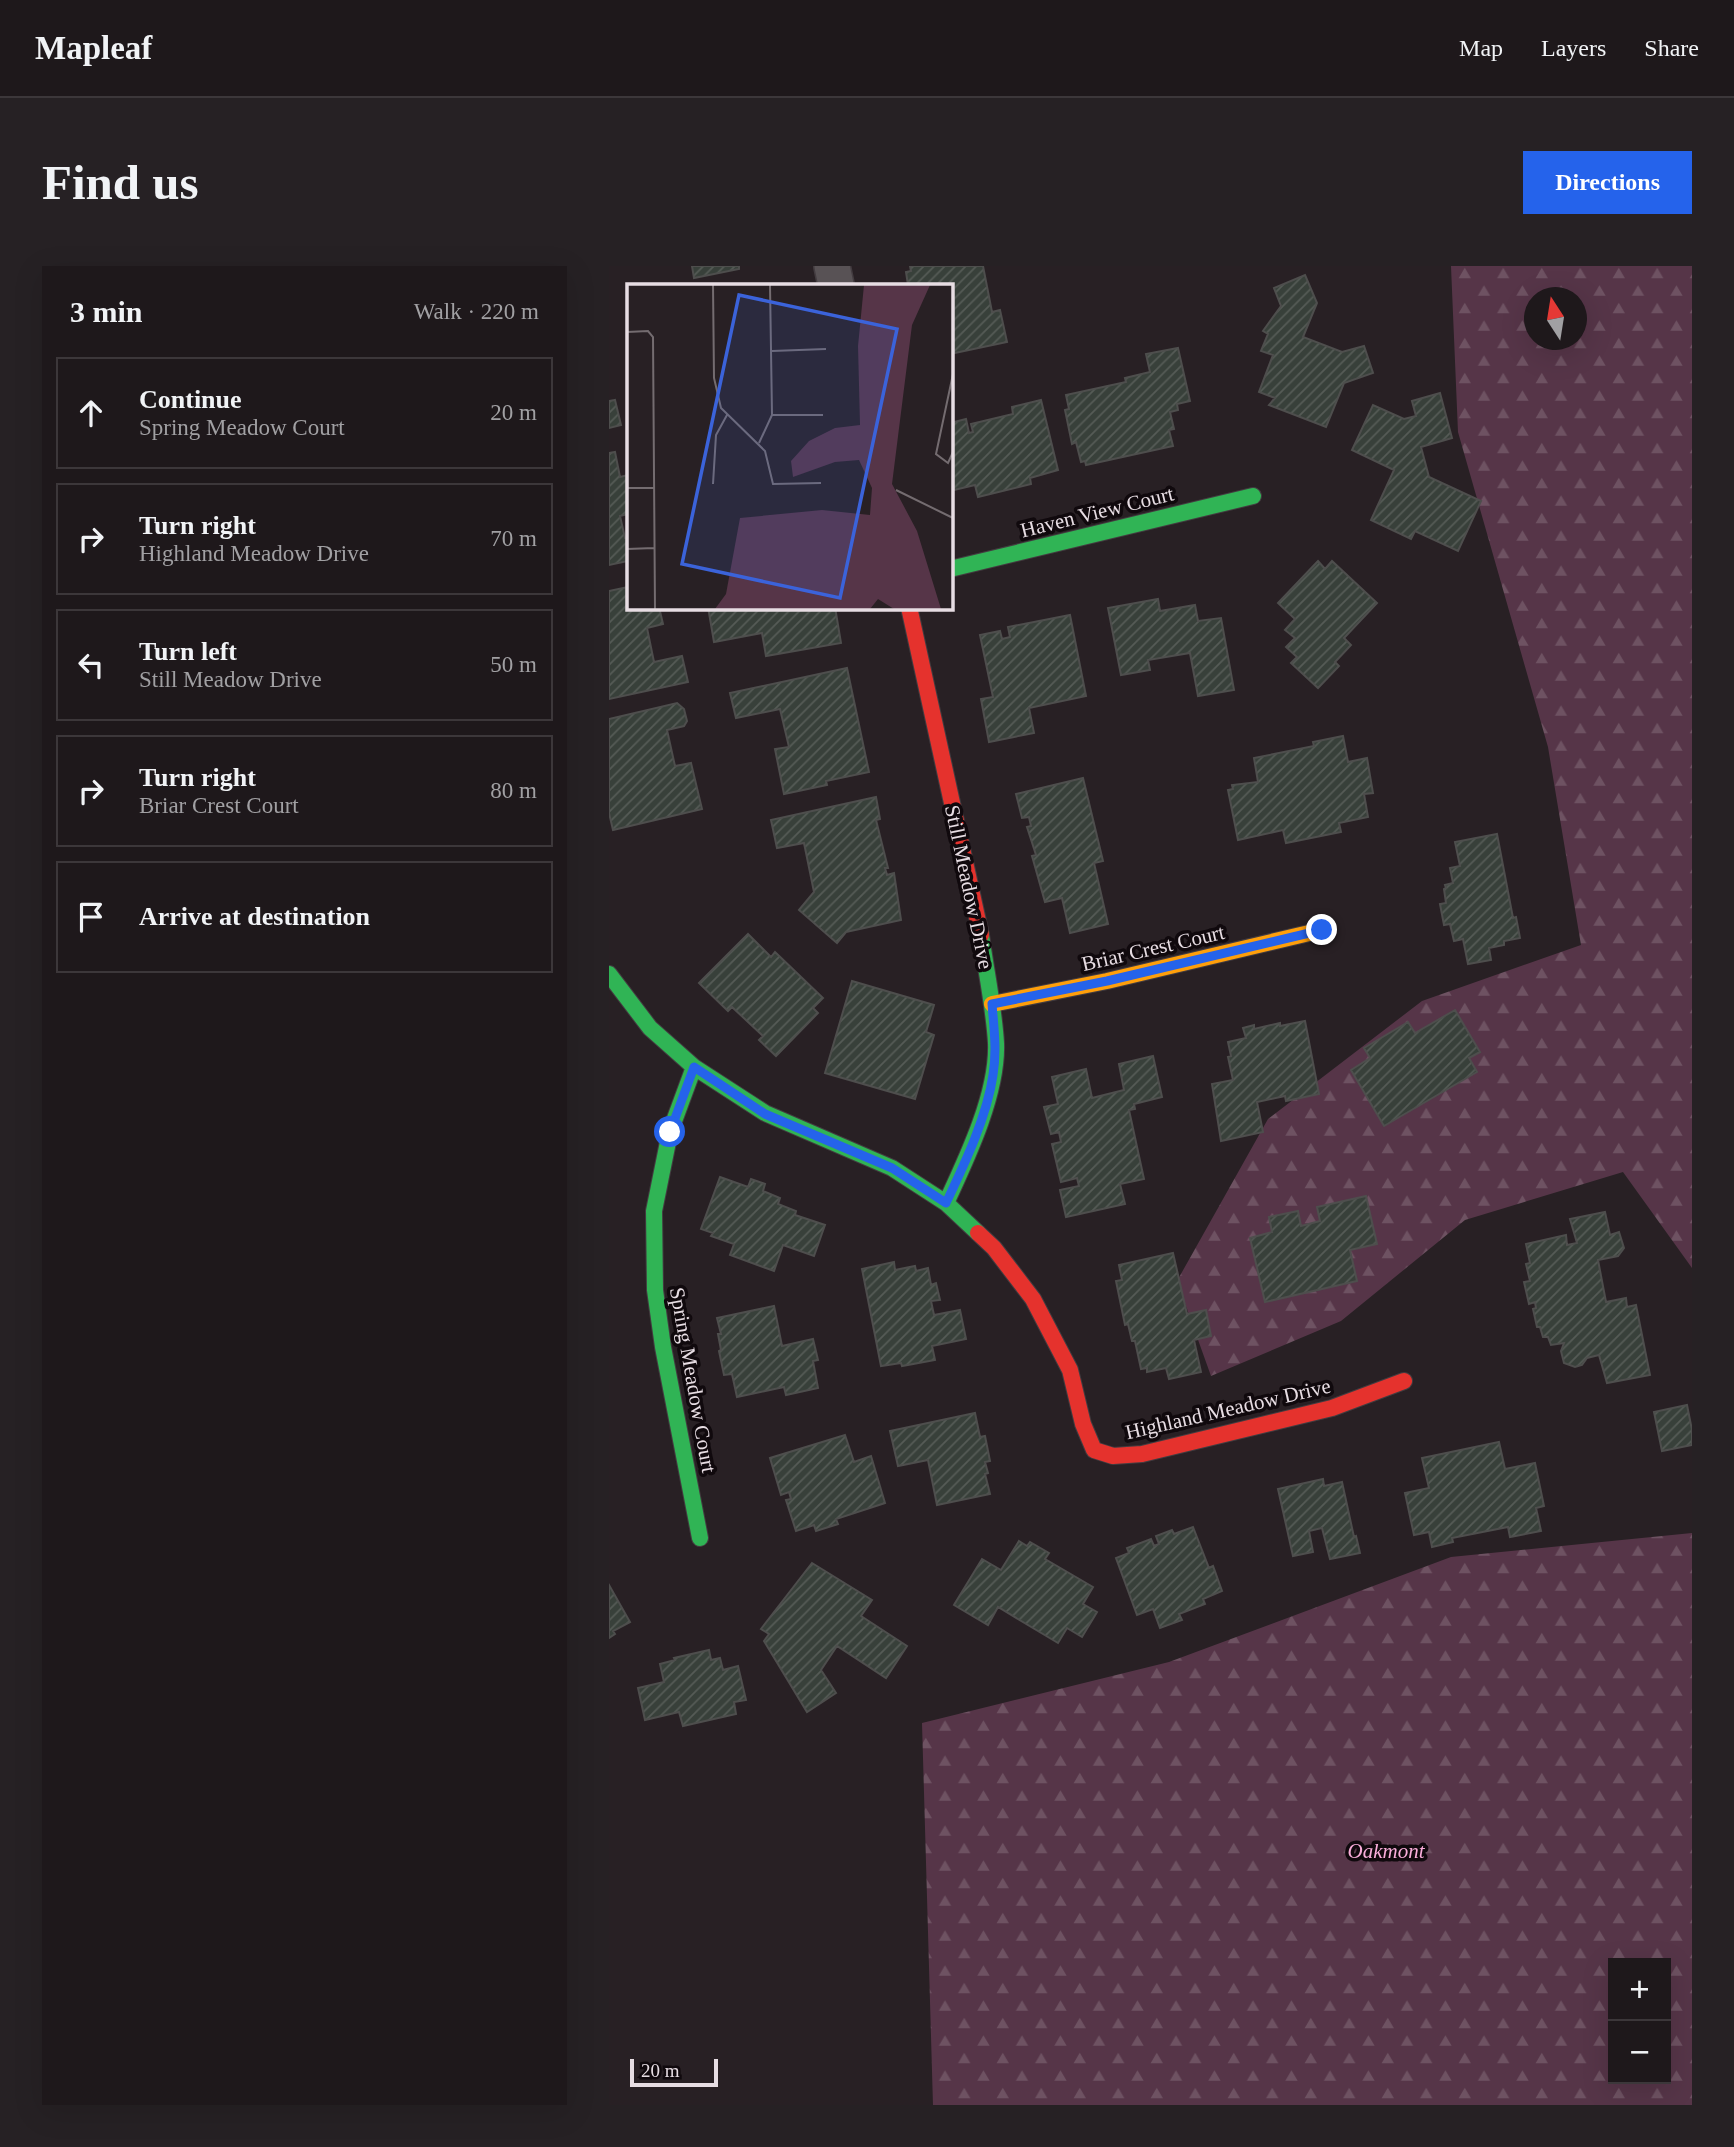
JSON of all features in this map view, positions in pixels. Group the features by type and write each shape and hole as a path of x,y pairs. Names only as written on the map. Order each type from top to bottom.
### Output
{"street":[{"path":"832,266 836,284"},
{"name":"Haven View Court","path":"952,569 1254,496"},
{"name":"Still Meadow Drive","path":"909,609 981,936 996,1044 993,1077 971,1150 946,1203"},
{"name":"Briar Crest Court","path":"992,1004 1107,981 1322,930"},
{"name":"Highland Meadow Drive","path":"609,974 650,1028 694,1067 765,1114 892,1168 946,1203 995,1248 1033,1299 1070,1370 1083,1424 1094,1450 1113,1456 1142,1454 1332,1408 1404,1381"},
{"name":"Spring Meadow Court","path":"694,1067 670,1132 654,1211 655,1290 663,1346 700,1538"}],"green space":[{"path":"1451,266 1692,266 1692,1268 1623,1172 1465,1220 1341,1321 1211,1376 1177,1281 1268,1119 1422,1001 1581,945 1548,747 1458,432"},
{"name":"Oakmont","path":"1692,1533 1692,2105 933,2105 922,1723 1169,1662 1451,1557"}],"building":[{"path":"692,266 739,266 739,269 694,278"},
{"path":"910,266 983,266 992,312 1000,310 1007,342 952,354 952,284 908,284 906,272 911,271"},
{"path":"1305,275 1317,303 1303,337 1342,352 1364,346 1373,373 1344,383 1326,427 1269,405 1275,398 1259,392 1273,355 1261,351 1268,334 1263,331 1281,306 1274,288"},
{"path":"1178,348 1190,401 1177,404 1178,410 1170,412 1174,429 1169,430 1173,446 1086,465 1085,461 1081,462 1076,442 1072,444 1065,410 1069,409 1066,395 1126,382 1125,378 1150,372 1146,354"},
{"path":"1440,393 1452,438 1421,447 1429,477 1481,501 1458,551 1415,531 1411,539 1371,520 1394,470 1352,450 1373,405 1404,419 1416,416 1412,401"},
{"path":"615,400 621,425 609,428 609,401"},
{"path":"1041,400 1058,470 1030,478 1031,484 978,497 975,485 952,491 952,422 966,419 969,433 973,432 971,424 1013,414 1012,407"},
{"path":"615,452 620,477 627,475 627,514 620,516 627,538 627,561 609,565 609,453"},
{"path":"1318,561 1325,569 1332,561 1377,603 1344,638 1351,645 1335,662 1339,666 1318,688 1291,663 1297,657 1286,647 1295,638 1285,630 1295,619 1278,603"},
{"path":"627,587 627,609 659,609 663,624 647,628 654,662 682,656 688,682 609,699 609,591"},
{"path":"1158,599 1160,611 1195,605 1198,621 1221,618 1234,690 1198,696 1190,653 1148,660 1150,670 1121,675 1108,608"},
{"path":"708,609 835,609 841,643 766,656 762,633 714,642"},
{"path":"1070,615 1086,696 1029,708 1034,733 989,742 981,699 993,697 980,635 1000,631 1002,639 1010,637 1008,627"},
{"path":"847,668 869,772 784,794 775,749 789,747 780,709 736,718 730,693"},
{"path":"677,703 684,709 687,721 684,726 667,730 675,766 691,763 702,809 613,830 609,813 609,719"},
{"path":"1343,736 1348,762 1367,758 1373,793 1364,794 1368,817 1339,823 1341,832 1286,843 1283,830 1238,840 1228,790 1233,789 1232,785 1258,782 1254,758 1314,746 1313,742"},
{"path":"1083,778 1103,861 1094,863 1108,924 1070,933 1062,898 1045,902 1032,856 1036,855 1027,827 1031,826 1029,817 1022,818 1016,794"},
{"path":"876,797 880,819 876,820 888,868 885,868 887,875 894,873 901,920 846,932 837,943 799,910 814,892 804,843 777,848 771,820"},
{"path":"1497,834 1513,918 1516,917 1520,938 1489,948 1491,960 1468,964 1463,939 1454,941 1450,924 1444,925 1440,904 1446,903 1445,885 1453,883 1450,868 1460,866 1455,842"},
{"path":"748,934 771,957 775,952 823,998 813,1008 818,1013 776,1056 759,1040 763,1036 732,1007 728,1011 699,983"},
{"path":"852,981 934,1005 926,1032 934,1035 915,1099 825,1073"},
{"path":"1455,1010 1480,1052 1469,1058 1477,1072 1384,1126 1351,1070 1370,1058 1364,1048 1408,1022 1415,1033"},
{"path":"1305,1021 1319,1094 1286,1101 1285,1096 1257,1102 1263,1132 1221,1141 1212,1084 1233,1080 1228,1042 1246,1038 1243,1028 1254,1025 1254,1029"},
{"path":"1153,1056 1162,1097 1134,1104 1135,1109 1129,1110 1144,1179 1120,1184 1125,1204 1066,1217 1060,1190 1079,1186 1077,1178 1061,1182 1052,1144 1061,1142 1059,1132 1051,1134 1044,1107 1058,1104 1052,1077 1086,1069 1092,1098 1124,1090 1119,1064"},
{"path":"720,1177 748,1187 751,1179 765,1184 763,1191 780,1198 778,1204 796,1211 795,1215 825,1225 814,1256 783,1245 774,1271 730,1255 734,1244 711,1236 713,1233 701,1229"},
{"path":"1366,1196 1377,1244 1350,1250 1357,1281 1265,1302 1250,1238 1272,1232 1269,1217 1298,1211 1301,1226 1320,1221 1317,1207"},
{"path":"1605,1212 1610,1235 1619,1232 1624,1248 1618,1256 1598,1260 1606,1302 1626,1298 1627,1307 1636,1305 1650,1375 1607,1383 1599,1355 1587,1358 1582,1365 1575,1367 1564,1363 1561,1351 1564,1343 1551,1345 1548,1337 1543,1337 1540,1327 1537,1327 1533,1309 1536,1308 1535,1302 1529,1304 1524,1282 1530,1281 1526,1264 1530,1263 1526,1244 1566,1235 1567,1245 1577,1243 1570,1219"},
{"path":"1173,1253 1187,1314 1206,1310 1211,1336 1194,1340 1201,1372 1169,1379 1166,1368 1147,1372 1147,1368 1141,1369 1135,1341 1132,1341 1128,1324 1125,1325 1116,1281 1122,1280 1119,1265"},
{"path":"894,1262 895,1270 915,1266 916,1271 928,1268 931,1285 936,1283 940,1300 931,1301 934,1315 960,1310 966,1339 932,1346 935,1360 902,1366 901,1363 881,1366 862,1269"},
{"path":"774,1306 782,1346 813,1339 818,1360 813,1361 818,1388 786,1395 784,1387 737,1397 732,1374 724,1375 717,1318"},
{"path":"1687,1405 1692,1445 1662,1451 1654,1412"},
{"path":"975,1413 980,1437 985,1436 990,1461 985,1462 988,1473 985,1474 990,1494 937,1505 928,1460 898,1466 890,1431"},
{"path":"845,1435 854,1462 871,1456 885,1503 836,1519 838,1524 816,1531 814,1525 796,1531 786,1500 791,1499 789,1492 781,1495 770,1458"},
{"path":"1499,1442 1505,1469 1535,1463 1544,1506 1536,1508 1541,1531 1510,1537 1508,1527 1452,1538 1453,1542 1432,1547 1429,1532 1414,1535 1405,1493 1429,1488 1422,1458"},
{"path":"1323,1479 1324,1486 1342,1482 1360,1553 1330,1559 1322,1528 1309,1531 1313,1552 1293,1556 1278,1489"},
{"path":"1193,1527 1209,1568 1213,1566 1222,1591 1203,1599 1205,1604 1179,1614 1182,1620 1160,1628 1153,1609 1137,1615 1116,1558 1129,1553 1127,1548 1151,1539 1154,1546 1159,1544 1156,1536 1172,1530 1174,1534"},
{"path":"1019,1541 1027,1546 1030,1542 1049,1553 1045,1559 1093,1587 1083,1604 1097,1612 1082,1637 1067,1628 1058,1643 998,1607 988,1625 954,1605 982,1559 1001,1570"},
{"path":"812,1563 872,1600 861,1616 907,1646 886,1678 837,1646 821,1670 836,1693 807,1712 764,1641 769,1634 761,1629"},
{"path":"609,1585 630,1622 613,1631 615,1634 609,1638"},
{"path":"709,1650 711,1660 720,1658 723,1670 738,1666 746,1700 734,1702 736,1714 683,1726 679,1712 645,1720 638,1688 664,1682 660,1664"}],"traffic: fast":[{"path":"952,569 1253,496"},
{"path":"946,1203 980,1125 995,1062 994,1016 981,935"},
{"path":"609,974 650,1028 694,1067 765,1113 892,1168 946,1203 978,1233"},
{"path":"694,1067 670,1132 654,1211 655,1290 663,1347 700,1538"}],"traffic: slow":[{"path":"992,1004 1107,981 1322,930"}],"traffic: jam":[{"path":"909,609 981,935"},
{"path":"978,1233 994,1248 1033,1299 1070,1370 1083,1424 1094,1450 1113,1456 1142,1454 1332,1408 1404,1381"}],"route":[{"path":"670,1132 694,1067 765,1114 892,1168 946,1203 971,1150 993,1077 996,1044 992,1004 1107,981 1322,930"}]}
